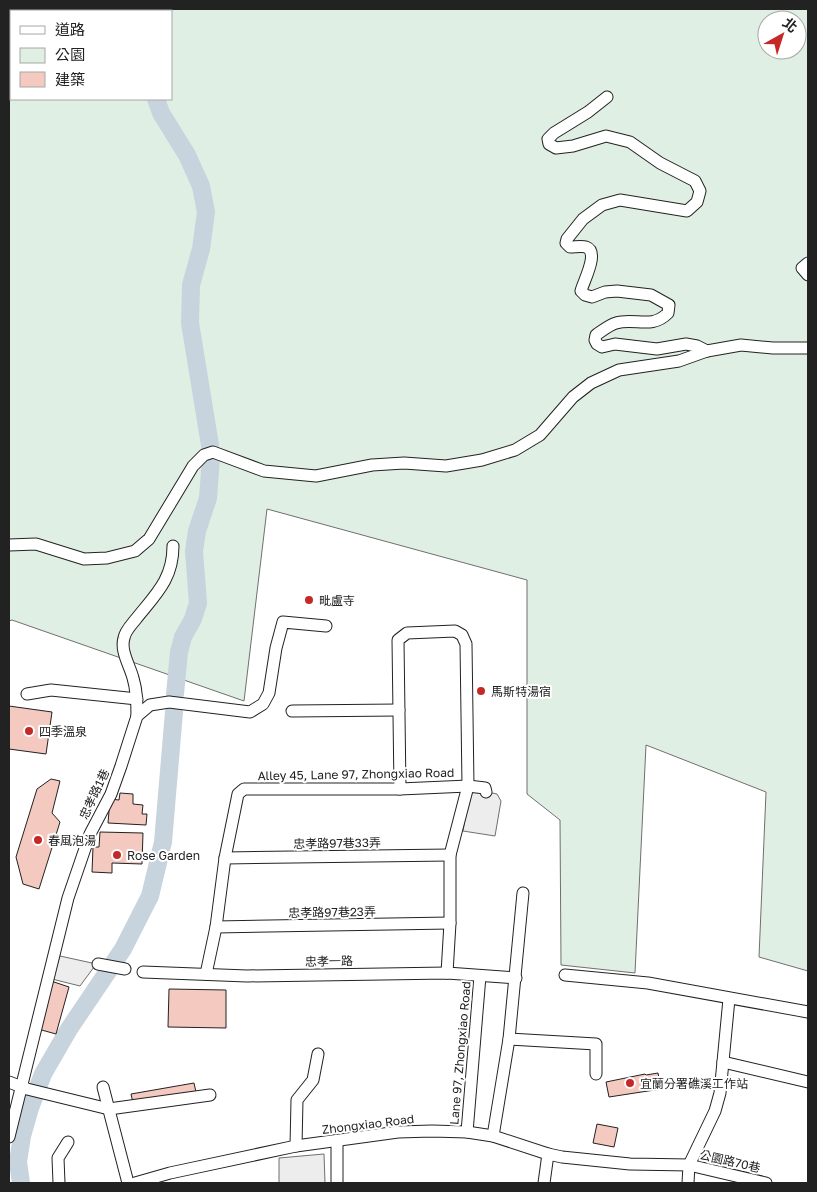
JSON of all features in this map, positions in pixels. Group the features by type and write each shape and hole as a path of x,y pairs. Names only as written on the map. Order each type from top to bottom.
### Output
{"street":[{"path":"607,96 588,112 554,133 548,138 549,144 556,148 573,146 606,136 630,142 660,164 695,181 700,191 697,202 687,211 620,200 602,205 584,219 567,239 566,243 570,247 586,247 590,250 591,266 581,291 585,295 592,298 605,292 617,291 651,295 669,305 668,313 661,320 654,322 617,322 596,335 595,340 602,347 615,344 657,349 686,344 707,351"},
{"path":"808,263 802,268 808,275"},
{"path":"9,545 36,544 84,559 107,558 134,551 150,539 193,466 204,455 213,452 264,471 316,476 372,465 404,463 446,466 482,460 514,450 540,434 573,397 591,383 619,370 679,361 707,351 741,345 774,348 808,348"},
{"name":"忠孝路1巷","path":"9,1137 24,1088 68,898 90,834 111,794 122,766 136,716 137,698 134,679 123,649 124,637 129,627 166,581 173,560 173,546"},
{"path":"136,716 150,705 169,702 250,712 263,704 269,692 276,648 283,622 326,626"},
{"name":"Lane 97, Zhongxiao Road","path":"399,710 398,640 406,633 455,632 462,634 466,644 468,786 450,855 450,923 446,973"},
{"path":"28,694 51,690 137,698"},
{"path":"292,711 399,710 400,789"},
{"path":"468,786 485,788 486,792"},
{"name":"Alley 45, Lane 97, Zhongxiao Road","path":"225,858 238,794 244,789 400,789 468,786"},
{"name":"忠孝路97巷33弄","path":"225,858 450,855"},
{"path":"206,974 216,927 225,858"},
{"path":"493,1136 509,1039 523,893"},
{"name":"忠孝路97巷23弄","path":"216,927 450,923"},
{"path":"98,964 125,969"},
{"name":"忠孝一路","path":"142,972 247,976 446,973 516,978"},
{"path":"565,975 648,983 808,1012"},
{"name":"Lane 97, Zhongxiao Road","path":"467,1132 480,976"},
{"path":"688,1183 689,1165 715,1111 720,1092 729,999"},
{"path":"509,1039 596,1044 596,1074"},
{"path":"296,1146 297,1100 313,1080 318,1054"},
{"path":"723,1062 808,1082"},
{"path":"9,1082 46,1094 109,1108 210,1094"},
{"path":"103,1087 128,1183"},
{"name":"Zhongxiao Road","path":"135,1183 170,1178 296,1146 398,1132 467,1132 493,1136 548,1154 630,1164 664,1165"},
{"path":"337,1141 337,1183"},
{"path":"59,1183 58,1158 68,1142"},
{"path":"544,1183 548,1154"},
{"name":"公園路70巷","path":"664,1165 689,1165 766,1183"}],"green space":[{"path":"9,9 808,9 808,971 759,957 766,792 646,745 635,973 561,965 560,820 527,794 527,580 267,509 244,701 12,620 9,621"}],"shaded area":[{"path":"478,790 497,794 501,801 495,836 463,831 468,801 472,793"},
{"path":"60,956 92,963 94,967 80,986 52,979"},
{"path":"324,1154 325,1183 279,1183 279,1158"}],"building":[{"name":"四季溫泉","path":"9,706 52,712 46,754 9,749"},
{"name":"春風泡湯","path":"51,779 60,781 52,813 60,822 39,889 23,884 16,857 37,789"},
{"path":"120,793 133,794 133,804 143,805 142,814 147,814 146,825 108,823 110,799 119,800"},
{"name":"Rose Garden","path":"100,832 143,833 142,864 112,863 112,873 92,872 93,847 99,847"},
{"path":"51,981 69,987 56,1034 38,1029"},
{"path":"169,989 226,990 226,1028 168,1027"},
{"path":"658,1073 661,1089 609,1097 606,1082"},
{"path":"194,1083 196,1092 133,1103 131,1094"},
{"path":"597,1124 618,1128 614,1147 593,1143"}],"waterway":[{"path":"156,100 161,113 187,155 201,186 206,212 201,249 191,285 190,323 210,445"},
{"path":"175,694 179,652 183,637 193,619 198,603 194,551 197,531 208,498 211,458"},
{"path":"21,1183 18,1162 22,1136 43,1074 69,1029 123,949 150,896 163,842 174,712"}],"place":[{"name":"毗盧寺","path":"309,600"},
{"name":"馬斯特湯宿","path":"481,691"},
{"name":"四季溫泉","path":"29,731"},
{"name":"春風泡湯","path":"38,840"},
{"name":"Rose Garden","path":"117,855"},
{"name":"宜蘭分署礁溪工作站","path":"630,1083"}]}
